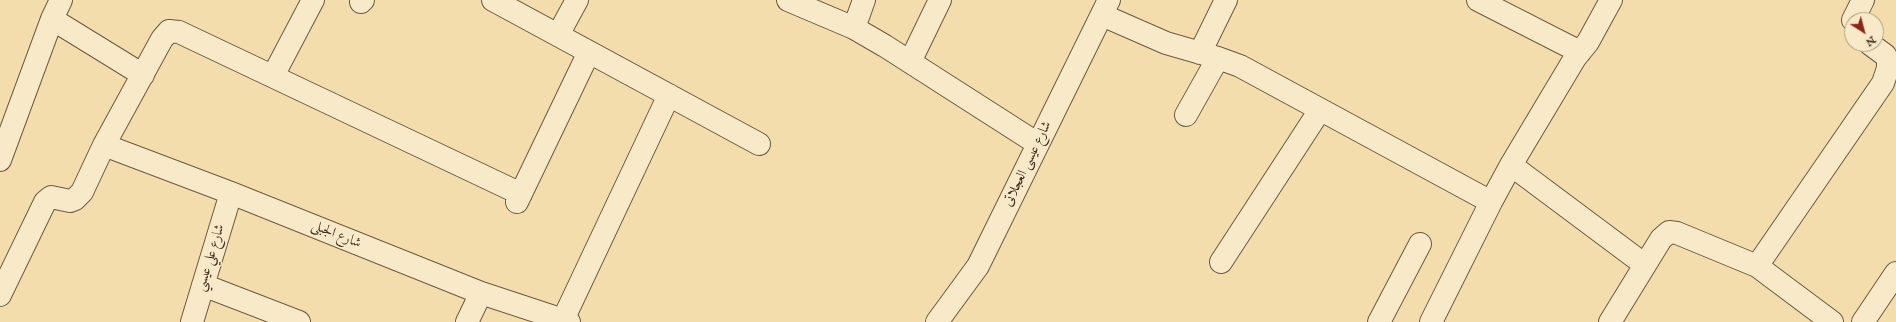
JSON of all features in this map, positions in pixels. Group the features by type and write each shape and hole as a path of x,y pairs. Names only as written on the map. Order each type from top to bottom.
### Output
{"street":[{"path":"273,76 313,0"},
{"path":"493,0 759,144"},
{"path":"558,35 577,0"},
{"path":"788,0 854,28 1038,144"},
{"path":"854,28 864,0"},
{"path":"910,62 940,0"},
{"path":"1186,115 1209,55 1226,0"},
{"path":"1478,0 1580,52"},
{"path":"1431,322 1491,202 1580,52 1588,42 1611,0"},
{"path":"1857,12 1863,0"},
{"path":"0,160 57,5 143,75"},
{"path":"1105,7 1166,43 1209,55 1240,66 1491,202"},
{"name":"شارع عيسى العجلاتى","path":"937,322 978,266 1105,7"},
{"path":"0,295 45,202 51,197 70,201 79,196 104,145 165,34 174,31 273,76 519,198 589,52"},
{"path":"1757,266 1883,83 1888,68 1888,60 1881,52"},
{"path":"565,321 669,95"},
{"path":"1221,262 1320,110"},
{"name":"شارع الجبلى","path":"104,145 230,193 481,293 565,321"},
{"path":"1512,165 1645,265"},
{"name":"شارع علي عيسي","path":"192,322 230,193"},
{"path":"1610,322 1661,240 1669,232 1677,233 1757,266 1832,322"},
{"path":"1379,322 1420,244"},
{"path":"1863,322 1896,273"},
{"path":"203,285 299,322"},
{"path":"467,322 481,293"}]}
